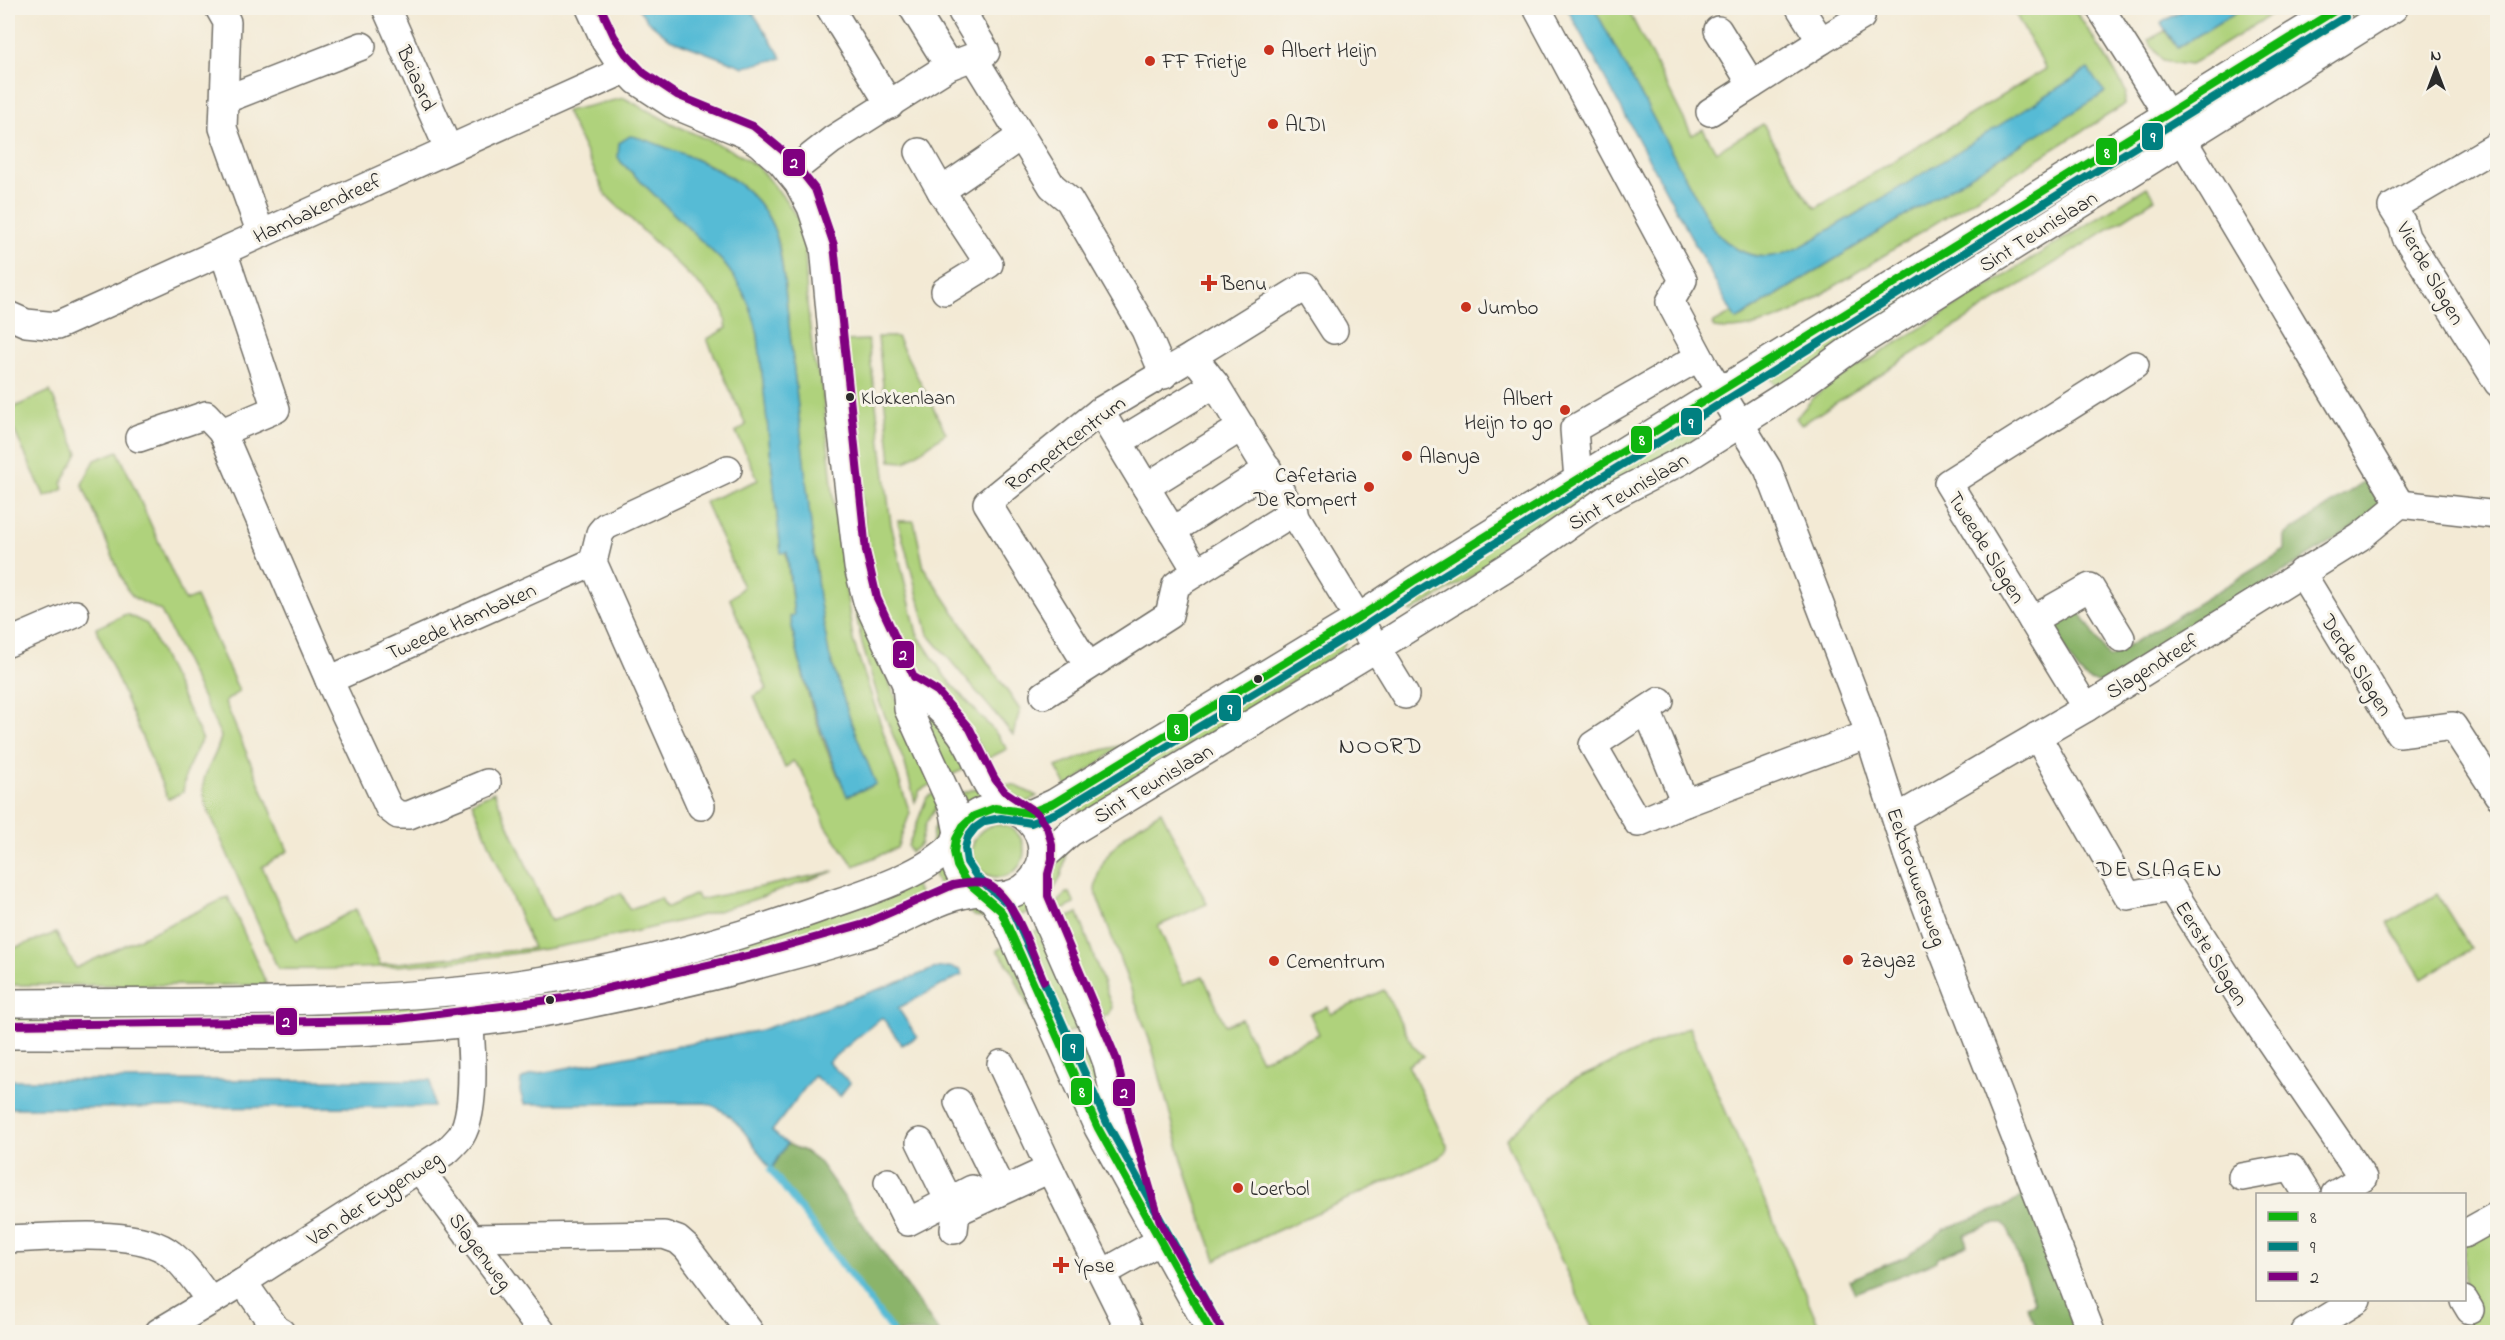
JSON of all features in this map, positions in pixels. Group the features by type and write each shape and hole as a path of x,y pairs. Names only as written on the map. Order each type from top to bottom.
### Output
{"street":[{"path":"219,8 227,22 223,128 261,234"},
{"name":"Beiaard","path":"386,8 448,148"},
{"path":"590,8 605,41 625,70 637,81 672,104 747,135 769,151 806,194 824,246 838,399 861,580 872,612 906,684 908,709 953,808 956,838 954,858 959,872 968,884 993,900 1007,923 1098,1128 1211,1332"},
{"path":"830,8 890,105"},
{"path":"913,8 961,61 1021,136 1052,186 1069,201 1145,330 1164,375"},
{"path":"790,173 832,140 961,61 986,52 962,12 970,8"},
{"name":"Eekbrouwersweg","path":"1538,8 1683,280 1670,302 1699,357 1768,469 1869,734 1941,946 2091,1332"},
{"path":"1800,8 1821,41"},
{"path":"2100,8 2184,140 2400,504 2498,515"},
{"name":"Sint Teunislaan","path":"1016,812 1032,813 1054,803 1358,618 1415,580 2339,8"},
{"name":"Sint Teunislaan","path":"1040,865 1070,833 1377,648 1529,553 1605,500 1683,460 1801,385 1859,343 2394,8"},
{"path":"1710,112 1862,17"},
{"path":"1718,30 1752,85"},
{"path":"224,100 363,46"},
{"name":"Hambakendreef","path":"8,315 26,323 57,326 625,70"},
{"path":"941,191 1021,136"},
{"name":"Vierde Slagen","path":"2498,145 2392,207 2402,223 2406,237 2498,383"},
{"path":"919,152 941,191 989,264 945,291"},
{"path":"222,432 276,409 223,252"},
{"name":"Rompertcentrum","path":"1082,657 987,503 1100,411 1164,375 1259,313 1306,286 1334,330"},
{"path":"1192,356 1215,384 1295,511 1405,695"},
{"path":"1578,480 1574,429 1699,357"},
{"name":"Tweede Slagen","path":"2086,708 1948,483 2135,365"},
{"path":"1119,442 1215,384"},
{"path":"1637,393 1676,420"},
{"path":"1100,411 1197,572"},
{"path":"139,438 206,415 222,432 329,680 389,808 398,815 409,815 487,783"},
{"path":"1146,487 1242,427"},
{"path":"701,806 593,562 600,533 606,526 728,469"},
{"path":"1172,531 1268,469"},
{"name":"Slagendreef","path":"1897,818 2086,708 2360,537 2400,504"},
{"path":"1044,695 1082,657 1169,615 1176,585 1295,511"},
{"name":"Tweede Hambaken","path":"329,680 593,562"},
{"name":"Derde Slagen","path":"2301,572 2399,733 2452,726 2498,795"},
{"path":"2032,620 2090,586 2121,638"},
{"path":"8,643 75,614"},
{"path":"906,684 930,699 962,735 990,791 1030,821 1038,832 1042,845 1038,898 1107,1063 1120,1124 1155,1234"},
{"path":"1685,803 1654,706 1593,745 1638,823 1869,734"},
{"name":"Eerste Slagen","path":"2037,736 2128,896 2171,888 2246,1006 2363,1178 2337,1193"},
{"path":"8,1003 290,1001 390,997 558,978 650,959 754,932 851,898 926,867 956,838 964,824 981,811 1003,808 1016,812"},
{"path":"8,1035 392,1030 567,1008 763,963 868,934 957,896 983,893 1000,896 1015,892 1028,884 1040,865"},
{"name":"Van der Eygenweg","path":"159,1332 420,1170 448,1150 461,1136 468,1118 470,1101 467,990"},
{"path":"1001,1064 1046,1161 1131,1332"},
{"path":"958,1102 995,1177"},
{"path":"920,1142 948,1201"},
{"path":"888,1182 908,1222 995,1177 1046,1161"},
{"path":"954,1230 957,1212 1046,1161"},
{"path":"2242,1177 2291,1168 2306,1193"},
{"name":"Slagenweg","path":"420,1170 542,1332"},
{"path":"2466,1233 2498,1215"},
{"path":"1103,1273 1155,1234"},
{"path":"470,1238 664,1235 678,1240 687,1248 750,1332"},
{"path":"8,1239 126,1237 151,1242 172,1254 210,1300"},
{"path":"243,1281 276,1329 281,1332"},
{"path":"2305,1332 2354,1301"}],"green space":[{"path":"1594,8 1627,8 1692,135 1703,129 1716,152 1763,124 1810,202 1816,208 2046,69 2012,8 2074,8 2126,92 2124,105 1792,313 1754,326 1734,329 1714,328 1712,324 1732,313 1737,320 2104,93 1895,193 1796,249 1773,256 1755,256 1730,245 1711,225"},
{"path":"2243,8 2282,8 2190,65 2162,61 2148,40 2165,31 2177,48"},
{"path":"2350,8 2382,8 2209,109 2201,107"},
{"path":"624,98 673,124 735,152 758,167 785,199 798,219 805,247 807,303 814,362 822,385 834,504 853,640 910,813 897,848 854,866 826,826 802,771 793,761 785,768 754,696 767,689 730,599 743,587 705,502 758,480 736,432 746,425 707,339 727,328 723,308 606,195 566,111","holes":["635,137 698,160 736,181 752,195 766,213 778,240 819,598 829,654 851,722 876,784 848,796 820,731 794,639 790,616 794,615 786,552 781,552 756,324 745,296 722,261 621,162"]},
{"path":"2125,147 2133,163 1778,389 1766,371"},
{"path":"2147,187 2155,199 1801,425 1796,418 1816,395 1837,380"},
{"path":"878,337 897,337 946,433 905,462 891,461"},
{"path":"868,340 891,524 917,634 946,678 995,732 1007,749 985,760 892,629 870,568 843,341"},
{"path":"50,391 78,453 62,483 64,489 45,497 8,417 8,410"},
{"path":"1685,422 1698,443 1411,612 1402,598"},
{"path":"118,451 185,601 196,597 239,691 225,702 288,851 262,867 296,941 356,909 380,965 533,948 472,802 494,792 551,921 621,893 630,909 661,898 666,908 696,894 699,900 835,871 714,912 553,948 387,967 278,969 205,803 203,783 221,736 161,611 134,598 126,588 82,484 95,460"},
{"path":"2374,475 2385,492 2382,509 2108,683 2093,682 2087,679 2070,659 2056,629 2060,621 2080,612 2109,658 2285,550 2285,535"},
{"path":"898,521 914,521 924,568 1020,710 1013,735 928,634"},
{"path":"849,577 871,642 934,783 920,790 915,802 905,764 880,704 862,644"},
{"path":"126,614 147,624 202,738 186,772 183,792 168,799 96,628"},
{"path":"1348,639 1338,653 1175,755 1083,816 1075,801"},
{"path":"917,703 923,703 969,767 947,777"},
{"path":"1123,745 1067,787 1056,767 1095,752"},
{"path":"995,784 1014,785 1037,796 1026,803"},
{"path":"978,787 984,800 962,811 961,794"},
{"path":"937,792 941,799 926,823 920,845 911,852 908,846 927,797"},
{"path":"945,808 946,837 930,855 933,831"},
{"path":"1161,811 1207,904 1158,926 1184,984 1203,976 1225,1025 1241,1019 1261,1060 1319,1034 1310,1014 1327,1007 1331,1014 1384,990 1413,1046 1424,1056 1408,1065 1447,1145 1447,1151 1438,1158 1216,1260 1184,1167 1152,1047 1095,891 1097,877 1109,853 1127,834"},
{"path":"993,825 1003,825 1012,829 1020,837 1024,851 1020,865 1012,873 1003,877 993,877 984,873 976,865 972,856 972,846 976,837 984,829"},
{"path":"1065,846 1065,861 1061,875 1045,900 1044,892 1051,861"},
{"path":"946,866 957,887 940,889 933,872"},
{"path":"913,880 923,902 866,927 517,1009 514,992"},
{"path":"1066,893 1070,893 1075,904 1051,915 1049,910"},
{"path":"2437,894 2471,949 2422,979 2388,923"},
{"path":"1028,896 1034,910 1013,918 1007,904"},
{"path":"228,897 267,985 8,985 8,950 56,933 76,968"},
{"path":"974,901 995,919 975,916 956,904"},
{"path":"1078,913 1112,1007 1109,1014 1098,1019 1055,923"},
{"path":"1042,928 1086,1025 1064,1034 1022,938"},
{"path":"1007,945 1047,1042 1044,1041 1011,969 997,950"},
{"path":"440,1004 442,1012 433,1019 8,1027 8,1009"},
{"path":"1689,1027 1822,1332 1594,1332 1506,1139 1570,1082"},
{"path":"1090,1035 1111,1125 1069,1045"},
{"path":"787,1144 804,1151 820,1163 939,1332 893,1332 771,1170"},
{"path":"2025,1193 2079,1332 2039,1332 2027,1306 2035,1303 2008,1229 2003,1223 1996,1223 1964,1235 1967,1245 1937,1258 1935,1262 1855,1293 1849,1280 1905,1257 1945,1229 2003,1207 2019,1199"},
{"path":"2497,1223 2497,1332 2467,1332 2449,1301 2466,1301 2466,1242"}],"water":[{"path":"638,8 750,8 782,58 744,67 670,39 647,20"},
{"path":"1567,8 1594,8 1711,225 1730,245 1755,256 1783,254 1811,241 2088,69 2105,93 1736,320"},
{"path":"2186,8 2243,8 2177,48 2161,23"},
{"path":"630,136 693,158 737,182 760,205 776,235 784,280 819,598 829,654 851,722 876,784 847,796 814,708 800,662 790,616 794,615 787,552 781,553 758,335 753,314 735,278 722,261 621,162 618,157 619,143"},
{"path":"949,967 960,970 962,975 898,1008 917,1037 902,1045 882,1017 828,1062 850,1083 840,1096 814,1076 772,1131 787,1144 771,1170 735,1121 716,1107 705,1103 524,1104 520,1091 521,1080 530,1075 761,1030 936,968"},
{"path":"8,1080 431,1080 433,1107 8,1108"}],"waterway":[{"path":"771,1170 893,1332"}],"transit line":[{"name":"2","path":"601,8 614,36 626,54 644,73 677,95 753,126 788,155 815,189 834,245 866,551 877,598 914,677 937,691 970,729 995,779 1004,791 1037,813 1047,827 1052,845 1048,896 1117,1060 1130,1120 1160,1222 1220,1327"},
{"name":"8","path":"1211,1332 1098,1128 1001,911 965,880 957,866 954,852 956,839 963,826 974,816 995,808 1029,813 1054,803 1358,618 1415,580 2339,8"},
{"name":"9","path":"1220,1327 1107,1123 1010,906 977,877 967,862 965,848 968,837 975,828 985,821 1001,818 1031,823 1059,812 1363,627 2345,17"},
{"name":"2","path":"8,1025 391,1020 565,998 760,953 864,924 953,885 971,882 989,885 999,892 1022,928 1044,981"}],"place":[{"name":"Albert Heijn","path":"1269,50"},
{"name":"FF Frietje","path":"1150,61"},
{"name":"ALDI","path":"1273,124"},
{"name":"Benu","path":"1209,283"},
{"name":"Jumbo","path":"1466,307"},
{"name":"Klokkenlaan","path":"850,397"},
{"name":"Albert Heijn to go","path":"1565,410"},
{"name":"Alanya","path":"1407,456"},
{"name":"Cafetaria De Rompert","path":"1369,487"},
{"name":"Zayaz","path":"1848,960"},
{"name":"Cementrum","path":"1274,961"},
{"name":"Loerbol","path":"1238,1188"},
{"name":"Ypse","path":"1061,1265"}],"district":[{"name":"NOORD","path":"1381,745"},
{"name":"DE SLAGEN","path":"2160,868"}]}
